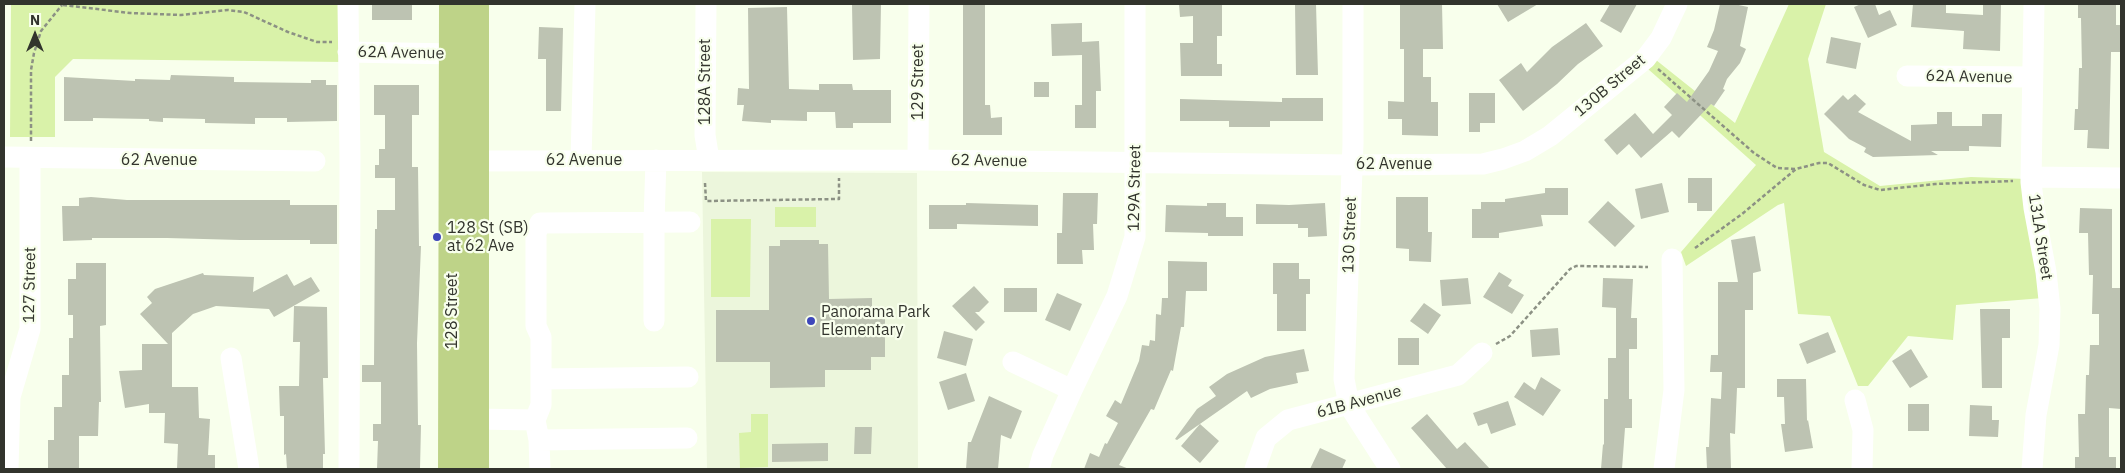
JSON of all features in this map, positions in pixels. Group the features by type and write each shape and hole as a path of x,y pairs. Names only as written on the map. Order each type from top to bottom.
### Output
{"main road":[{"name":"128 Street","path":"453,4 454,54 464,161 475,419 475,469"},
{"name":"128 Street","path":"452,469 464,161 475,4"}],"street":[{"path":"348,4 349,469"},
{"path":"581,160 585,4"},
{"name":"128A Street","path":"706,4 705,135 709,160"},
{"name":"129 Street","path":"918,4 918,160"},
{"name":"129A Street","path":"1038,469 1042,455 1117,296 1135,237 1135,4"},
{"name":"130 Street","path":"1348,405 1344,379 1353,165 1353,4"},
{"name":"130B Street","path":"1524,151 1550,136 1646,58 1661,38 1678,4"},
{"name":"131A Street","path":"2032,469 2036,415 2049,345 2050,308 2046,272 2034,208 2023,179 2032,77 2034,4"},
{"name":"62A Avenue","path":"348,47 454,54"},
{"name":"62A Avenue","path":"1907,76 2032,77"},
{"name":"62 Avenue","path":"464,161 918,160 1353,165 1483,164 1524,151"},
{"name":"62 Avenue","path":"4,157 315,161"},
{"name":"127 Street","path":"8,469 7,398 30,329 30,158"},
{"path":"654,321 656,160"},
{"path":"2023,179 2121,178"},
{"path":"540,469 537,430 541,405 541,337 536,326 536,233 540,223 690,222"},
{"path":"1664,469 1674,390 1672,259"},
{"name":"61B Avenue","path":"1256,469 1266,438 1288,420 1458,375 1482,353"},
{"path":"231,358 249,469"},
{"path":"1013,362 1072,390"},
{"path":"541,379 688,377"},
{"path":"1855,400 1863,430 1862,469"},
{"path":"1348,405 1390,469"},
{"path":"475,419 537,430 687,438"}],"path":[{"path":"30,158 31,70 34,53 41,31 63,4 130,12 181,15 228,10 244,12 288,32 317,42 348,47"},
{"path":"1654,64 1754,153 1777,168 1796,169 1818,163 1828,163 1864,185 1880,190 1935,184 2023,179"},
{"path":"1695,248 1742,214 1796,169"},
{"path":"705,183 706,200 839,199 838,171"},
{"path":"1482,353 1510,336 1570,270 1576,266 1648,267"}],"shaded area":[{"name":"Panorama Park Elementary","path":"702,172 917,173 918,469 707,469"}],"green space":[{"path":"11,4 344,4 343,62 73,59 55,77 55,137 10,137"},
{"path":"1789,4 1826,4 1808,59 1824,152 1880,186 1971,177 2027,179 2043,298 1956,305 1953,340 1908,336 1868,386 1858,386 1830,316 1798,314 1784,203 1778,205 1686,266 1681,252 1756,165 1648,69 1656,60 1735,123"},
{"path":"775,207 816,207 816,227 775,227"},
{"path":"711,219 751,219 750,297 711,297"},
{"path":"751,414 768,414 768,467 740,468 739,433 751,432"}],"building":[{"path":"372,4 412,4 412,20 372,20"},
{"path":"852,4 881,4 880,59 853,60"},
{"path":"963,4 985,4 985,105 990,105 991,118 1002,117 1002,135 963,135"},
{"path":"1179,4 1222,4 1222,36 1217,36 1217,64 1222,64 1222,76 1181,76 1180,43 1193,43 1193,16 1180,17"},
{"path":"1295,4 1316,4 1318,75 1296,75"},
{"path":"1400,4 1442,4 1443,49 1423,49 1423,77 1431,77 1431,102 1438,102 1438,136 1402,135 1402,119 1388,119 1388,101 1404,102 1404,49 1400,49"},
{"path":"1497,4 1538,4 1508,22"},
{"path":"1610,4 1637,4 1621,33 1600,21"},
{"path":"1720,4 1748,7 1740,46 1746,49 1740,63 1727,79 1723,89 1725,90 1714,106 1711,104 1679,138 1672,131 1641,158 1629,144 1617,155 1604,140 1635,113 1653,134 1672,115 1664,107 1677,93 1687,102 1709,71 1718,51 1707,47 1714,30"},
{"path":"1861,4 1875,4 1879,15 1890,10 1897,25 1868,38 1854,7"},
{"path":"1913,4 1946,5 1946,13 1983,15 1983,4 2001,4 2000,51 1963,49 1964,31 1911,27"},
{"path":"2078,4 2116,4 2116,25 2120,25 2120,52 2111,52 2109,149 2087,148 2088,130 2074,130 2075,109 2078,109 2079,68 2082,68 2081,18 2078,18"},
{"path":"787,7 789,89 819,90 819,84 852,84 853,90 891,90 891,123 853,123 853,128 836,128 835,112 807,112 807,121 771,120 771,123 742,121 744,105 737,105 738,88 749,89 748,8"},
{"path":"1082,23 1082,42 1099,41 1101,91 1096,91 1096,128 1075,128 1075,105 1082,105 1082,55 1052,56 1051,24"},
{"path":"1586,23 1603,46 1578,64 1557,84 1523,111 1499,80 1521,63 1527,72 1552,47"},
{"path":"539,27 563,28 561,111 546,111 546,59 538,59"},
{"path":"1831,37 1861,43 1856,69 1826,63"},
{"path":"171,75 234,77 234,82 311,83 311,80 326,80 326,85 337,85 337,121 287,122 287,118 255,118 255,124 205,123 205,119 163,118 163,122 149,121 149,119 93,118 93,121 64,121 64,77 135,81 135,79 170,80"},
{"path":"1034,82 1049,82 1049,97 1034,97"},
{"path":"374,85 419,85 419,115 412,115 412,167 418,167 419,246 421,246 417,343 418,425 421,425 420,469 377,469 378,441 373,441 373,424 381,424 381,382 362,382 362,365 374,365 375,229 377,229 377,210 395,210 395,178 375,178 375,165 379,165 379,149 385,149 385,115 374,115"},
{"path":"1469,93 1495,93 1495,123 1480,123 1480,132 1469,132"},
{"path":"1855,94 1866,104 1858,112 1911,141 1911,125 1937,124 1937,112 1952,112 1952,126 1982,126 1982,114 2002,114 2001,147 1969,146 1969,151 1931,151 1938,155 1873,157 1864,152 1866,148 1849,139 1824,114 1843,95 1848,100"},
{"path":"1282,98 1323,98 1323,121 1270,121 1270,127 1229,127 1229,121 1180,121 1180,99 1282,102"},
{"path":"1688,178 1712,178 1712,211 1697,211 1697,203 1688,203"},
{"path":"1662,183 1669,212 1641,219 1635,189"},
{"path":"1545,188 1568,188 1568,215 1541,215 1543,226 1499,233 1499,238 1472,238 1472,209 1481,209 1481,202 1505,202 1505,199 1545,193"},
{"path":"1063,193 1098,193 1097,224 1093,224 1094,250 1082,250 1083,264 1057,264 1057,233 1062,233"},
{"path":"1396,197 1428,197 1428,232 1432,232 1431,262 1409,261 1409,249 1396,248"},
{"path":"79,198 127,200 290,200 290,205 337,205 337,244 310,244 310,240 167,238 92,238 92,240 63,241 62,206 79,206"},
{"path":"1608,201 1635,226 1615,247 1588,222"},
{"path":"966,203 1038,205 1038,226 957,224 957,229 929,229 929,205 966,205"},
{"path":"1207,203 1226,203 1226,217 1243,217 1243,236 1208,236 1208,233 1165,232 1166,205 1207,206"},
{"path":"1325,203 1327,236 1308,237 1308,228 1298,228 1298,224 1256,224 1256,204"},
{"path":"2080,208 2112,209 2112,288 2121,288 2121,409 2109,408 2109,457 2116,457 2116,469 2075,469 2075,457 2079,457 2078,414 2085,414 2086,375 2089,375 2090,345 2099,345 2099,314 2092,314 2093,275 2089,275 2088,233 2079,233"},
{"path":"1755,236 1761,271 1753,273 1753,310 1745,310 1745,388 1737,388 1735,434 1730,433 1731,469 1707,469 1706,447 1709,447 1711,398 1721,399 1722,372 1710,372 1711,355 1718,355 1718,282 1738,282 1731,240"},
{"path":"780,240 819,240 819,244 828,244 829,299 872,298 872,319 885,319 885,357 871,357 871,370 825,370 825,387 770,388 770,362 716,362 716,310 769,310 769,246 780,246"},
{"path":"1168,261 1207,262 1207,291 1186,291 1184,327 1181,327 1173,371 1171,370 1154,410 1151,409 1119,465 1129,469 1084,469 1090,453 1099,457 1105,443 1107,444 1118,423 1106,416 1115,400 1121,404 1139,361 1142,345 1149,346 1150,340 1155,341 1156,314 1161,315 1162,298 1168,298"},
{"path":"76,263 106,263 106,325 100,326 101,402 99,402 98,436 79,436 79,469 48,469 48,440 54,440 54,407 62,407 62,375 69,375 69,338 73,338 73,315 68,315 68,279 76,279"},
{"path":"1273,263 1299,263 1299,279 1310,279 1310,294 1306,294 1306,331 1277,331 1277,294 1273,294"},
{"path":"1499,272 1512,280 1508,286 1524,295 1512,314 1483,297"},
{"path":"203,273 204,275 254,277 253,292 287,274 294,286 311,277 320,291 274,317 269,309 216,306 193,314 172,333 172,387 198,387 199,418 210,419 208,455 215,455 215,469 177,469 178,444 164,443 165,413 149,413 149,404 125,408 119,371 142,370 142,344 168,344 140,314 152,303 147,297 155,289"},
{"path":"1468,278 1471,304 1442,306 1440,280"},
{"path":"1603,278 1633,279 1631,318 1637,318 1637,349 1629,349 1629,399 1632,399 1632,428 1625,428 1622,469 1601,469 1604,445 1604,399 1608,399 1608,358 1616,358 1616,308 1602,307"},
{"path":"974,286 989,302 979,312 975,312 985,322 976,331 952,306"},
{"path":"1004,288 1037,288 1037,312 1004,312"},
{"path":"1057,293 1082,304 1070,331 1045,320"},
{"path":"1424,303 1441,315 1428,334 1410,321"},
{"path":"294,306 327,307 328,378 323,378 325,454 323,454 323,469 287,469 286,454 284,455 284,416 280,416 279,386 299,386 300,342 293,342"},
{"path":"1980,309 2010,309 2010,338 2002,338 2002,388 1982,388"},
{"path":"1558,328 1560,355 1532,357 1530,330"},
{"path":"944,331 973,339 966,366 937,358"},
{"path":"1828,332 1836,352 1807,364 1799,344"},
{"path":"1398,338 1419,338 1419,365 1398,365"},
{"path":"1304,349 1309,371 1296,373 1298,383 1270,389 1251,398 1247,391 1177,440 1175,439 1197,409 1216,396 1209,387 1227,374 1265,357"},
{"path":"1911,349 1928,377 1910,388 1892,361"},
{"path":"966,373 975,401 948,410 939,382"},
{"path":"1541,377 1561,390 1543,416 1514,397 1524,382 1535,390"},
{"path":"1777,379 1806,379 1807,421 1813,448 1785,452 1781,424 1785,424 1784,397 1777,397"},
{"path":"989,396 1022,411 1011,439 1001,435 998,469 966,469 968,442 971,442"},
{"path":"1508,401 1516,425 1491,434 1487,423 1478,426 1473,413"},
{"path":"1908,404 1929,404 1929,431 1908,431"},
{"path":"1970,405 1992,406 1992,420 1999,420 1998,437 1969,436"},
{"path":"1427,414 1457,449 1465,442 1490,469 1447,469 1411,428"},
{"path":"1200,424 1219,441 1200,463 1181,446"},
{"path":"855,427 872,427 871,454 854,454"},
{"path":"828,443 828,461 772,462 772,444"},
{"path":"1320,448 1346,460 1342,469 1310,469"}],"place":[{"name":"128 St (SB) at 62 Ave","path":"437,237"},
{"name":"Panorama Park Elementary","path":"811,321"}]}
